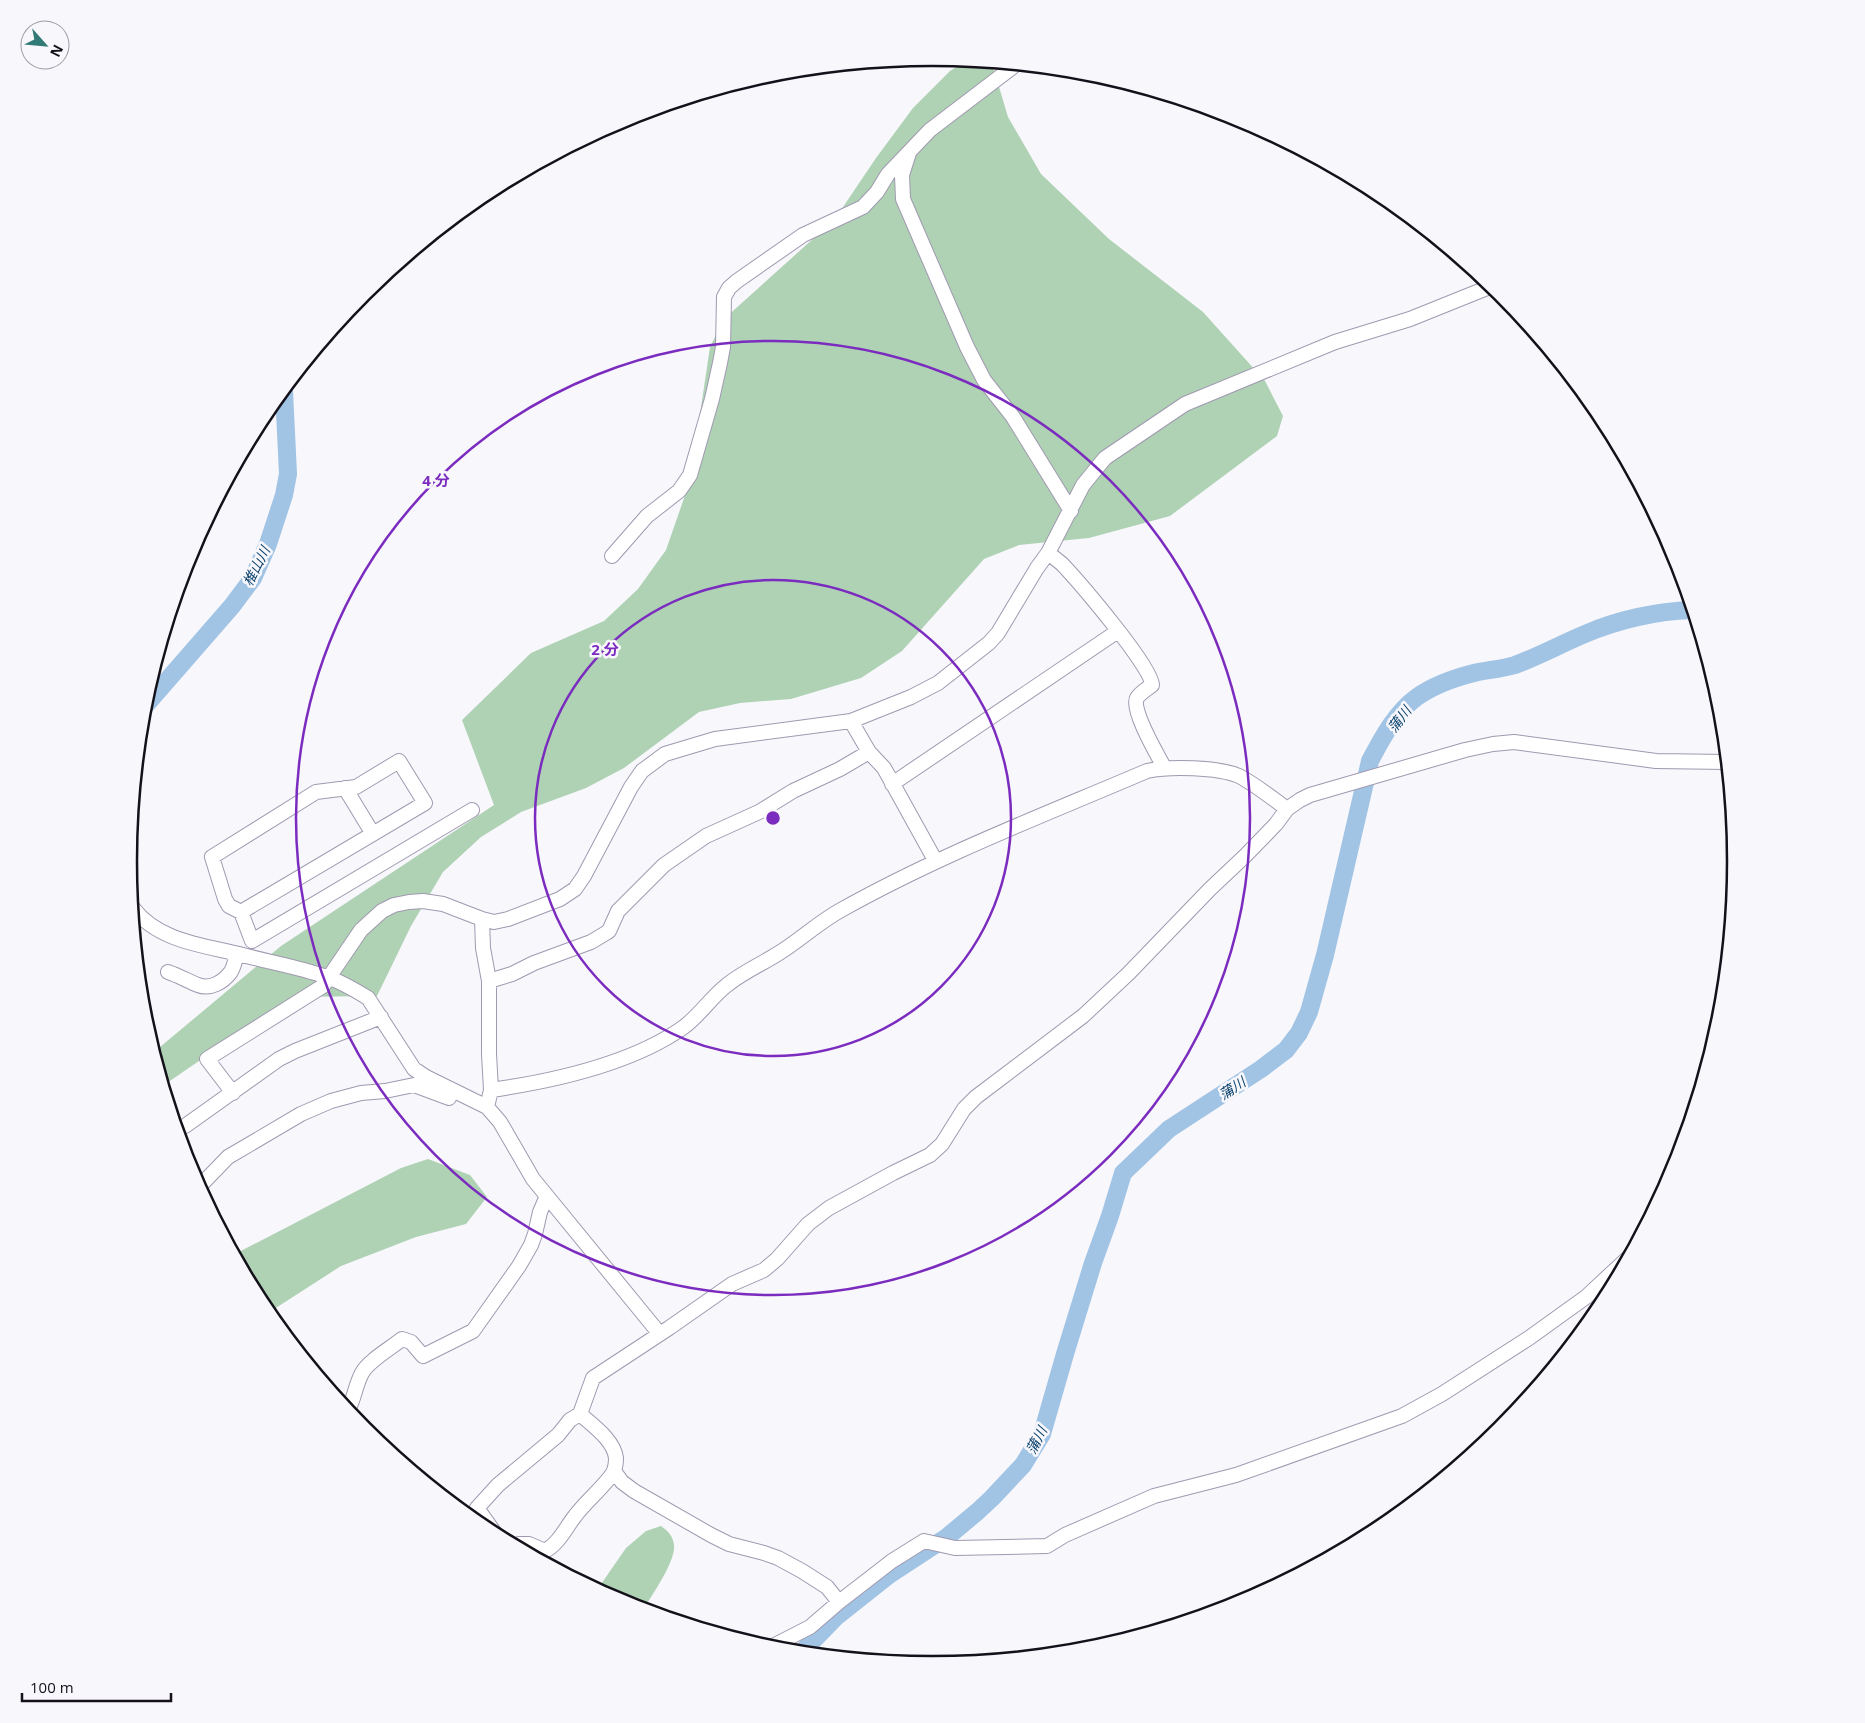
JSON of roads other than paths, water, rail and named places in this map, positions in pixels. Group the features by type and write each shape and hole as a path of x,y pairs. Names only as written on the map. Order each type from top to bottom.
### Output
{"street":[{"path":"612,556 647,516 679,491 690,475 720,363 723,346 724,297 729,288 803,236 863,207 877,192 888,174 930,130 1008,70"},
{"path":"909,152 902,176 904,198 967,347 984,380 1013,417 1071,510"},
{"path":"232,1093 207,1059 323,986 361,930 382,911 394,905 409,902 433,902 494,922 508,919 560,900 575,889 631,787 642,771 665,754 715,739 850,721 911,697 938,683 989,642 998,632 1048,553 1083,485 1105,458 1185,404 1335,342 1410,319 1484,289"},
{"path":"1048,553 1068,571 1118,631 1141,660 1152,680 1152,685 1137,698 1135,703 1139,717 1164,767"},
{"path":"892,784 1118,631"},
{"path":"850,721 869,752 884,768 935,860"},
{"path":"484,1518 477,1508 498,1485 558,1436 570,1420 580,1414 593,1378 732,1284 764,1270 777,1259 808,1224 829,1208 893,1172 930,1155 942,1144 964,1109 976,1097 1082,1016 1129,973 1276,824 1287,809 1300,800 1310,795 1465,750 1514,742 1656,761 1721,762"},
{"path":"489,981 512,974 534,962 591,942 606,934 610,930 618,911 664,865 706,836 759,812 793,791 840,769 869,752"},
{"path":"241,912 425,803 400,761 356,787 316,792 212,857 225,899 229,906 241,912 252,941"},
{"path":"491,1090 528,1085 583,1071 631,1055 656,1043 682,1029 727,985 778,954 839,910 935,860 1147,771 1164,767 1228,772 1252,784 1287,809"},
{"path":"345,788 373,834"},
{"path":"168,972 198,986 216,985 231,973 252,941 472,810"},
{"path":"139,914 146,921 171,937 211,949 328,977 368,998 414,1069 487,1107 500,1122 533,1179 659,1333"},
{"path":"482,919 483,948 489,981 491,1090 487,1107"},
{"path":"185,1126 279,1059 295,1050 381,1017"},
{"path":"205,1181 228,1157 288,1121 315,1107 361,1093 385,1091 414,1085 464,1104 487,1107"},
{"path":"352,1404 363,1371 402,1339 411,1342 423,1356 473,1331 519,1266 531,1245 540,1212 547,1196"},
{"path":"782,1642 810,1628 839,1602 892,1561 924,1541 955,1548 1047,1546 1065,1535 1154,1496 1236,1475 1402,1416 1442,1394 1536,1332 1586,1297 1613,1272"},
{"path":"525,1544 545,1550 552,1547 565,1532 574,1517 614,1471 615,1452 609,1442 580,1414"},
{"path":"614,1471 622,1482 634,1491 711,1534 730,1544 778,1558 802,1571 827,1587 839,1602"}],"waterway":[{"name":"椎山川","path":"156,694 232,606 253,578 268,544 284,495 288,474 284,401"},
{"name":"蒲川","path":"808,1646 836,1617 889,1575 947,1537 977,1512 1023,1465 1042,1434 1093,1263 1123,1173 1169,1129 1261,1069 1286,1050 1299,1033 1309,1012 1325,955 1370,761 1402,710 1417,697 1444,682 1474,673 1515,665 1610,624 1651,614 1687,610"}]}
